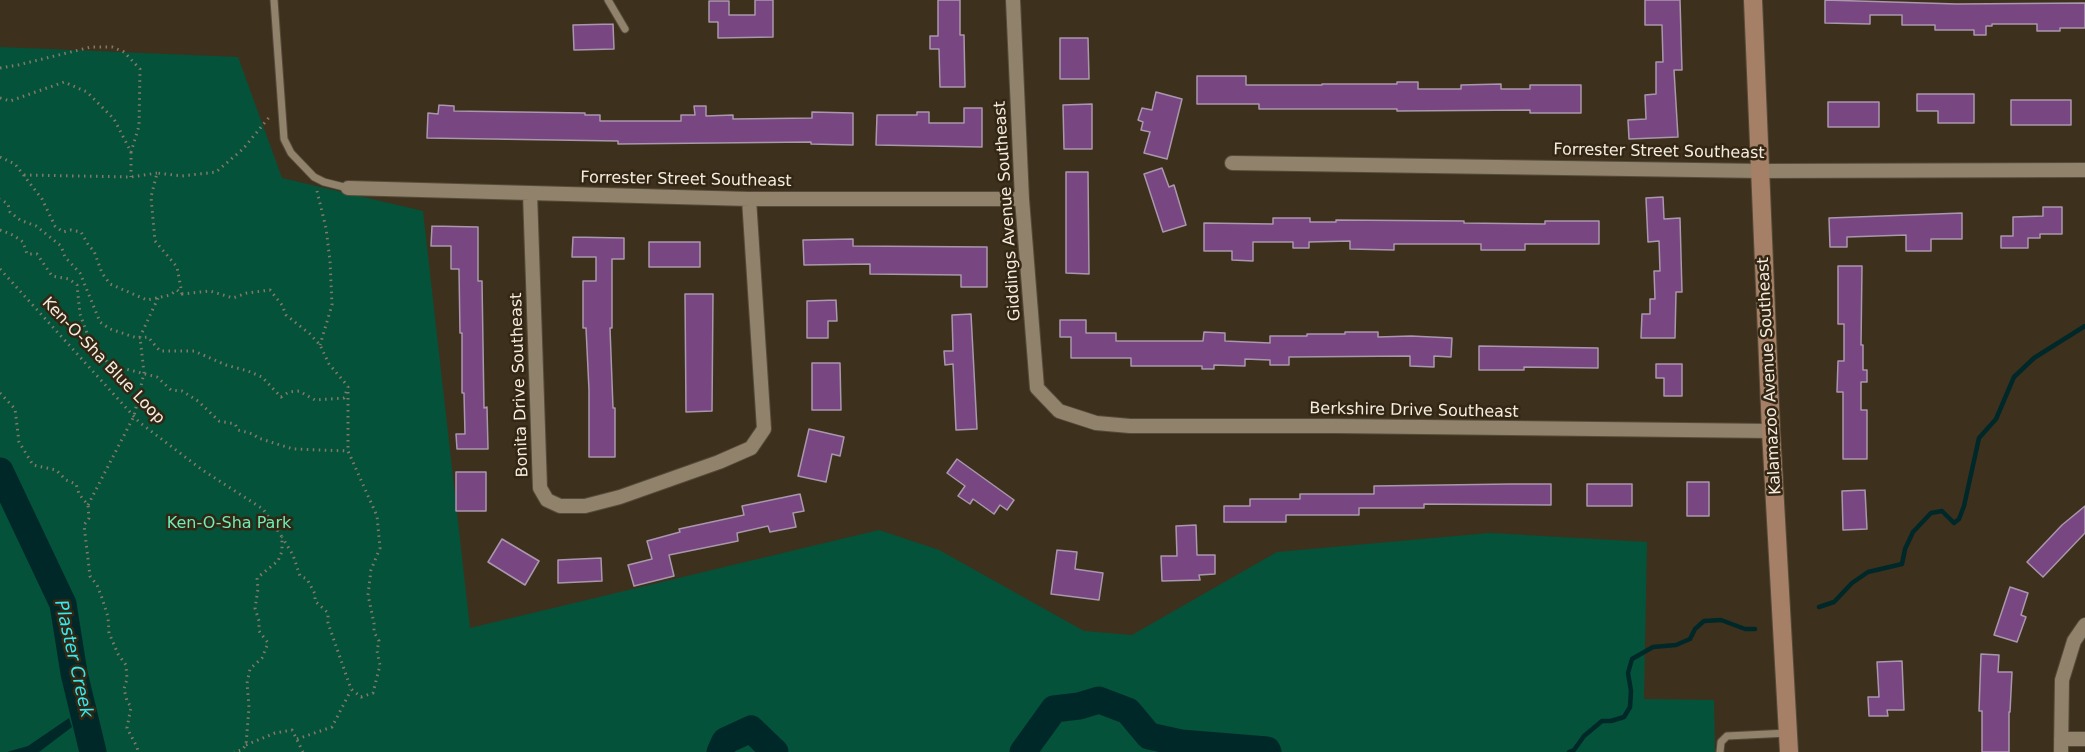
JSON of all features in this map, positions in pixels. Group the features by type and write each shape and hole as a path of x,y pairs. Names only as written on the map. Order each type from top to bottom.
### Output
{"main road":[{"name":"Kalamazoo Avenue Southeast","path":"1753,0 1771,431 1789,752"}],"street":[{"name":"Giddings Avenue Southeast","path":"1013,0 1022,199 1037,388 1059,411"},
{"name":"Forrester Street Southeast","path":"1232,163 1761,171 2085,170"},
{"name":"Forrester Street Southeast","path":"348,188 748,199 1022,199"},
{"name":"Bonita Drive Southeast","path":"530,193 540,488 547,500 560,506 585,506 620,497 708,466 751,448 764,429 748,199"},
{"name":"Berkshire Drive Southeast","path":"1059,411 1096,423 1130,426 1771,431"},
{"path":"2085,625 2074,641 2062,680 2061,746 2085,739"}],"lane":[{"path":"274,0 284,139 291,153 314,177 348,188"},
{"path":"608,0 625,29"},
{"path":"1720,752 1721,742 1727,736 1788,733"}],"path":[{"path":"0,68 91,47 112,47 124,52 140,69 139,126 130,152"},
{"path":"0,98 10,101 64,82 87,92 114,119 130,152 132,177"},
{"path":"23,175 132,177 157,173 182,176 216,172 243,149 268,121 281,98"},
{"path":"0,157 15,164 42,200 55,226 63,232 71,230 81,232 94,251 102,273 110,284 147,300 170,295 177,290 182,294 210,291 233,298 247,293 270,290 282,305 285,315 310,334 320,345 329,364 348,387 348,451 376,516 380,548 371,570 368,595 374,632 379,641 377,651 380,665 379,676 374,693 361,697 351,689 332,727 297,739"},
{"path":"157,173 151,197 155,241 177,267 182,294"},
{"path":"314,177 326,228 332,305 320,345"},
{"path":"0,199 8,204 10,212 20,220 36,226 61,246 65,257 80,273 100,322 110,329 137,338 148,337 160,351 194,351 226,365 248,371 261,377 281,397 289,392 299,391 315,400 342,399 348,387"},
{"path":"0,231 13,235 23,242 27,254 37,254 51,276 69,279 77,285 80,314 91,344 110,365 157,377 171,390 182,391 198,401 219,421 235,424 238,430 253,434 258,438 293,449 348,451"},
{"name":"Ken-O-Sha Blue Loop","path":"0,269 134,416 201,469 263,509 293,555 300,576 307,579 315,594 315,601 328,613 328,623 351,689"},
{"path":"138,752 127,728 131,707 124,689 127,679 126,665 118,654 110,633 102,598 97,585 90,576 84,525 89,518 88,505 134,416 144,373 140,337 158,298"},
{"path":"0,393 15,409 19,442 33,465 56,470 66,480 76,484 79,494 88,505"},
{"path":"246,745 249,707 248,676 250,669 261,658 268,643 260,631 255,608 257,578 278,561 282,551 282,537"},
{"path":"234,752 275,733 292,730 303,752"}],"green space":[{"name":"Ken-O-Sha Park","path":"0,47 238,57 282,178 423,211 470,628 879,530 939,550 1084,631 1132,635 1277,552 1490,533 1647,542 1644,699 1714,700 1715,752 0,752"}],"water":[{"path":"69,718 72,727 39,752 7,752 28,746"}],"building":[{"path":"755,0 773,0 773,37 718,38 718,22 709,22 709,1 729,1 729,15 755,15"},
{"path":"938,0 960,0 960,35 964,35 965,87 940,87 939,49 930,49 930,36 938,36"},
{"path":"1645,0 1680,0 1682,70 1674,70 1678,137 1629,139 1628,120 1646,119 1645,95 1656,94 1656,62 1663,62 1662,25 1645,25"},
{"path":"1825,0 1957,4 2085,3 2085,28 2037,31 2037,24 1992,24 1992,26 1986,26 1986,35 1974,35 1974,30 1935,30 1935,25 1902,25 1902,15 1870,15 1870,24 1825,23"},
{"path":"613,24 614,49 574,50 573,25"},
{"path":"1060,38 1088,38 1089,79 1060,79"},
{"path":"1197,76 1246,76 1246,85 1418,82 1418,89 1461,89 1461,85 1501,84 1501,89 1530,89 1530,85 1581,85 1581,113 1530,113 1530,110 1259,109 1259,104 1197,104"},
{"path":"1156,92 1182,99 1167,159 1144,153 1150,132 1141,130 1143,122 1138,120 1142,108 1152,110"},
{"path":"1917,94 1974,94 1974,123 1938,123 1938,111 1917,111"},
{"path":"2011,100 2071,100 2071,125 2011,125"},
{"path":"1828,102 1879,102 1879,127 1828,127"},
{"path":"1092,104 1092,149 1064,149 1063,105"},
{"path":"439,105 454,106 454,111 585,113 585,115 600,115 600,121 681,121 681,115 695,115 694,106 706,106 706,116 733,115 733,119 812,118 812,112 853,113 853,145 811,144 811,142 618,144 618,141 427,138 428,113 438,114"},
{"path":"964,108 982,108 982,147 876,145 877,115 917,115 917,112 929,112 929,123 964,123"},
{"path":"1162,168 1169,187 1174,185 1186,225 1163,232 1144,174"},
{"path":"1066,172 1088,172 1089,274 1066,273"},
{"path":"1663,197 1664,219 1680,218 1682,292 1676,292 1675,338 1641,338 1642,314 1650,314 1650,299 1655,299 1654,271 1660,271 1659,241 1648,242 1646,198"},
{"path":"2043,207 2062,207 2062,234 2040,234 2040,238 2028,238 2028,248 2001,248 2001,236 2013,236 2013,217 2043,216"},
{"path":"1962,213 1962,239 1931,239 1931,251 1906,251 1906,235 1847,237 1847,247 1830,247 1829,218"},
{"path":"1273,218 1310,218 1310,222 1336,222 1336,220 1464,221 1464,223 1545,224 1545,221 1599,221 1599,244 1525,244 1525,250 1481,250 1481,244 1394,244 1394,250 1350,249 1350,241 1309,242 1309,248 1293,248 1293,242 1253,242 1253,261 1232,260 1232,251 1204,251 1204,223 1273,224"},
{"path":"432,226 478,227 478,281 482,281 484,408 487,407 488,449 457,449 456,434 465,434 459,269 451,269 451,246 431,246"},
{"path":"573,237 624,238 624,259 612,259 612,328 610,328 613,408 615,408 615,457 589,457 589,390 586,328 583,328 583,281 596,281 596,257 572,257"},
{"path":"853,239 853,246 987,247 987,287 961,287 961,275 870,274 870,264 804,265 803,240"},
{"path":"649,242 700,242 700,267 649,267"},
{"path":"1838,266 1862,266 1861,345 1863,345 1863,370 1867,370 1867,382 1861,382 1861,410 1867,410 1867,459 1843,459 1843,392 1837,392 1838,361 1844,361 1844,324 1838,324"},
{"path":"685,294 713,294 712,411 686,412"},
{"path":"836,300 837,321 828,321 828,338 807,338 807,301"},
{"path":"971,314 977,429 956,430 953,364 945,365 944,351 953,351 952,315"},
{"path":"1060,320 1086,320 1086,333 1116,333 1116,341 1203,341 1204,332 1225,333 1225,341 1270,343 1270,336 1345,334 1345,332 1378,332 1378,337 1452,338 1451,357 1434,356 1434,367 1410,366 1410,356 1289,357 1289,365 1270,365 1270,360 1245,359 1245,366 1214,365 1214,369 1202,369 1202,366 1131,366 1131,358 1071,358 1071,337 1060,337"},
{"path":"1479,346 1598,348 1598,368 1524,367 1524,370 1479,370"},
{"path":"812,363 840,363 841,410 812,410"},
{"path":"1656,364 1682,364 1682,396 1664,396 1664,378 1656,378"},
{"path":"809,429 844,437 840,456 832,454 826,482 798,476"},
{"path":"957,459 1014,500 1007,510 1000,505 994,514 973,499 970,504 958,496 965,486 947,473"},
{"path":"456,472 486,472 486,511 456,511"},
{"path":"1687,482 1709,482 1709,516 1687,516"},
{"path":"1551,484 1551,505 1424,504 1424,508 1359,508 1359,515 1286,515 1286,522 1224,522 1224,506 1250,506 1250,499 1300,499 1300,494 1374,494 1374,486"},
{"path":"1587,484 1632,484 1632,506 1587,506"},
{"path":"1865,490 1867,529 1843,530 1842,491"},
{"path":"800,494 804,511 793,513 796,527 770,532 768,526 737,533 738,541 669,555 674,576 634,586 628,565 652,559 647,541 680,532 679,529 744,515 742,506"},
{"path":"2085,506 2085,533 2043,577 2027,562 2062,525"},
{"path":"1196,525 1197,555 1215,555 1215,574 1199,575 1200,580 1162,581 1161,556 1177,556 1176,526"},
{"path":"502,539 539,561 525,585 488,562"},
{"path":"1057,550 1077,552 1075,569 1103,573 1099,600 1051,594"},
{"path":"601,558 602,581 558,583 558,560"},
{"path":"2010,587 2028,593 2021,615 2026,617 2017,642 1994,635"},
{"path":"1981,654 1999,655 1998,672 2012,672 2009,752 1982,752 1982,711 1979,711"},
{"path":"1902,661 1904,710 1887,710 1888,716 1869,716 1868,697 1879,697 1877,662"}],"waterway":[{"path":"1819,607 1834,602 1852,583 1868,572 1902,564 1905,549 1913,532 1931,513 1942,511 1954,523 1959,519 1979,438 1996,419 2014,377 2034,358 2085,326"},
{"name":"Plaster Creek","path":"0,471 63,604 74,673 93,752"},
{"path":"1569,752 1574,750 1584,736 1602,721 1624,717 1630,707 1631,691 1628,673 1632,659 1653,647 1676,645 1690,639 1695,629 1704,621 1721,620 1745,629 1755,629"},
{"name":"Plaster Creek","path":"1023,752 1054,709 1079,706 1099,700 1128,711 1149,736 1181,743 1267,750 1268,752"},
{"name":"Plaster Creek","path":"720,752 725,741 751,729 775,752"}]}
